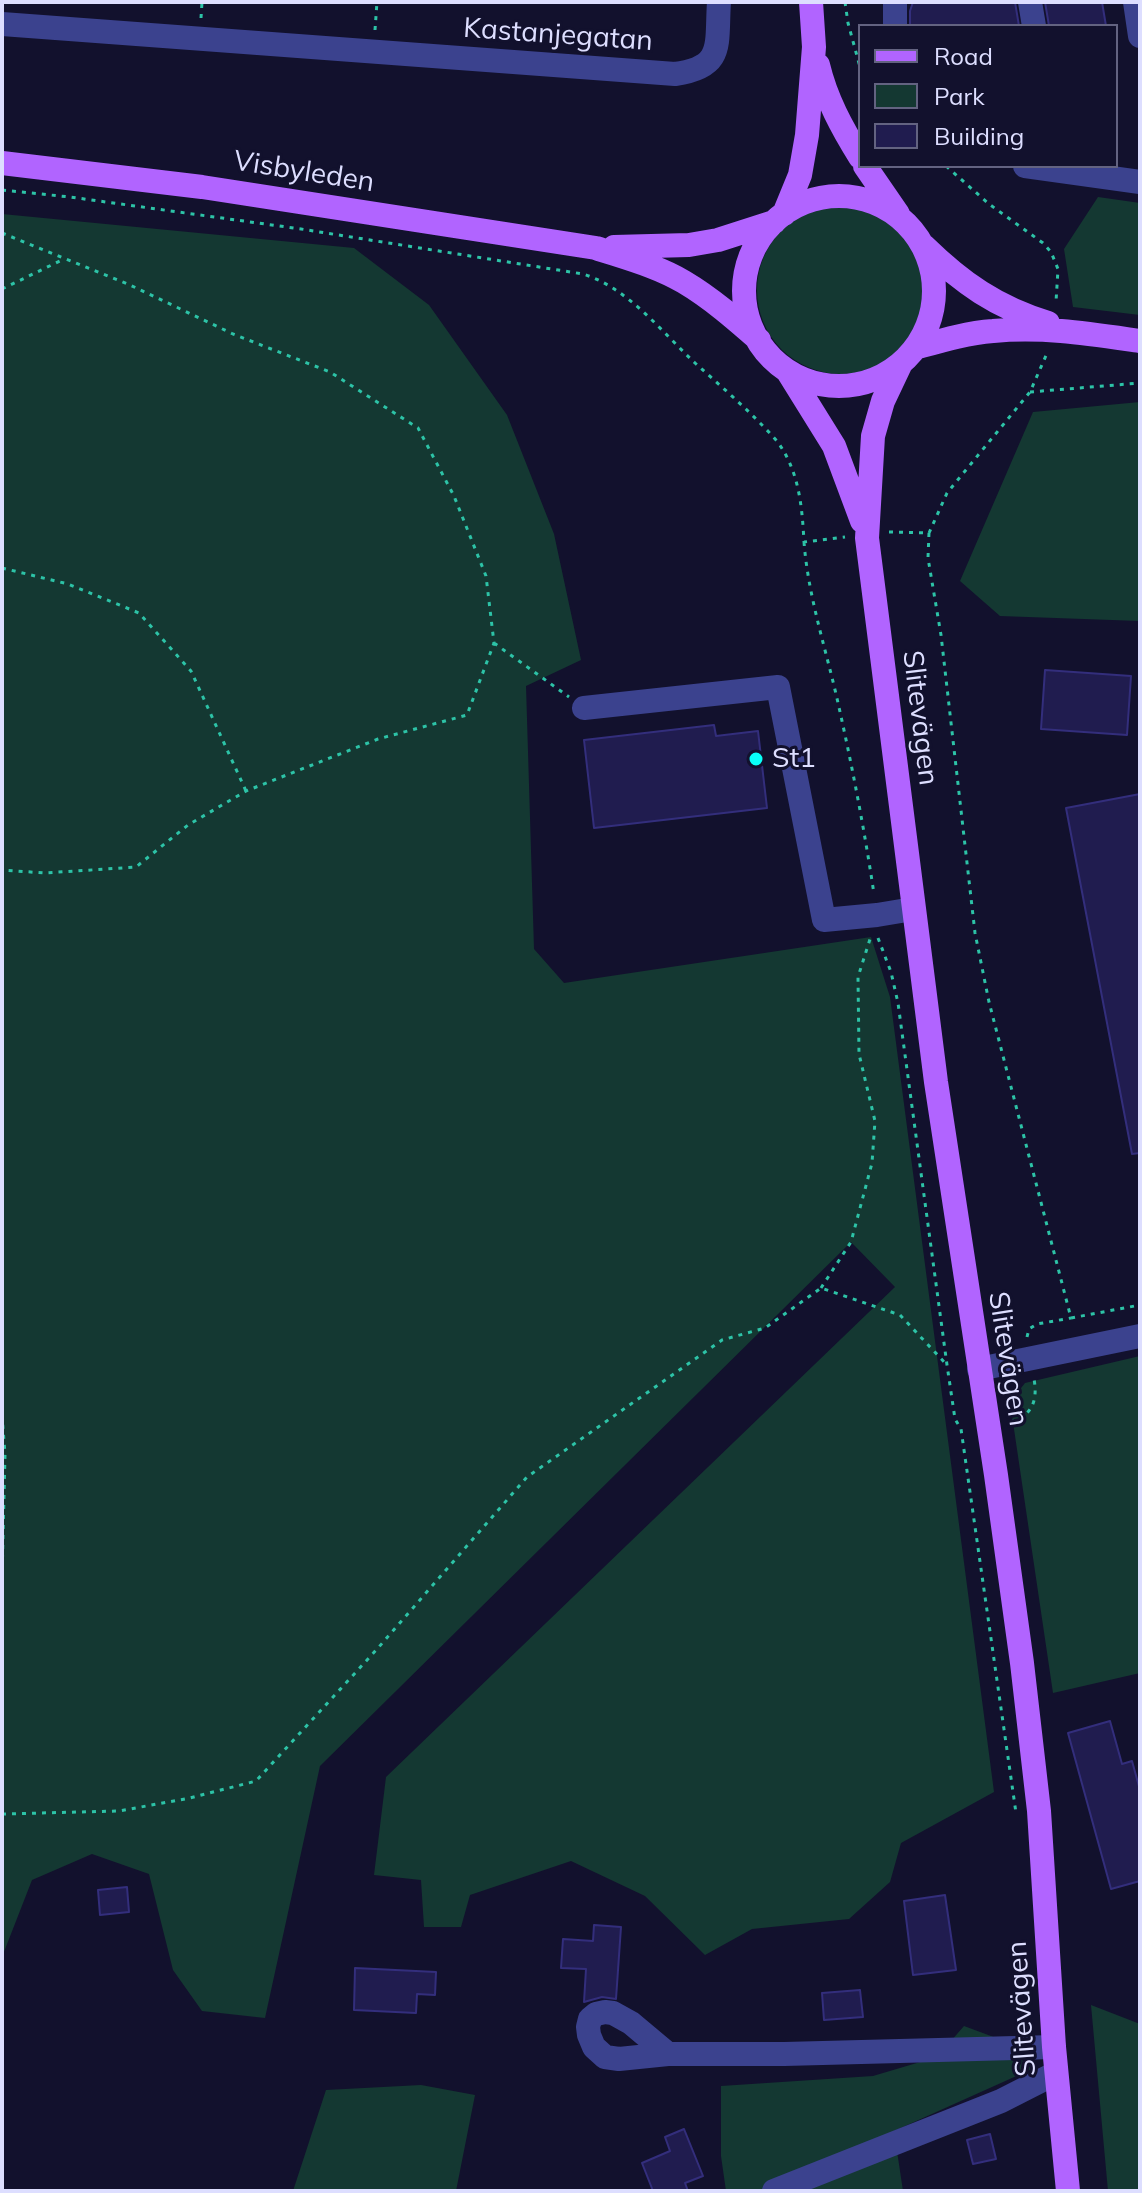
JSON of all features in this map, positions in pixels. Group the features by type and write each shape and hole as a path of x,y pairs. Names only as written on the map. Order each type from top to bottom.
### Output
{"main road":[{"path":"811,2 814,47 807,135 800,175 779,218 756,247 746,278 747,310 759,340 771,356 787,370 815,382 846,385 875,379 908,355 959,336 992,331 1077,331 1140,341"},
{"path":"814,47 823,86 840,126 858,154"},
{"name":"Visbyleden","path":"2,163 202,187 596,248 682,280 712,300 759,340"},
{"path":"866,168 921,243 963,281 991,301 1026,316 1077,331"},
{"path":"779,218 812,200 843,196 874,203 902,220"},
{"name":"Visbyleden","path":"596,248 689,245 718,240 779,218"},
{"path":"908,355 925,331 934,302 932,272 921,243"},
{"name":"Slitevägen","path":"908,355 883,401 873,436 867,536 913,909 1022,1663 1039,1811 1054,2047 1068,2191"},
{"name":"Slitevägen","path":"787,370 834,446 867,536"}],"street":[{"name":"Kastanjegatan","path":"2,24 684,73 705,66 711,59 719,2"},
{"path":"895,2 895,24"},
{"path":"1030,2 1034,24"},
{"path":"1135,2 1140,36"},
{"path":"1056,168 1140,182"},
{"path":"584,708 778,687 824,920 913,909"},
{"path":"979,1369 1140,1336"},
{"path":"668,2054 1054,2047"},
{"path":"774,2191 1001,2101 1056,2073"}],"path":[{"path":"373,51 377,2"},
{"path":"845,2 858,60"},
{"path":"948,168 1051,252 1058,269 1056,303"},
{"path":"2,190 301,229 597,279 609,284 639,309 777,441 792,465 802,503 807,575 861,808 879,940 898,1003 947,1365 955,1419 961,1429 1016,1816"},
{"path":"2,233 130,285 233,334 330,372 418,428 454,496 486,576 494,643 467,715 378,739 246,791 188,825 136,867 45,873 2,870"},
{"path":"2,289 65,259"},
{"path":"1049,347 1030,392 947,493 929,533 930,574 941,635 975,933 989,1002 1071,1318 1140,1305"},
{"path":"1030,392 1140,383"},
{"path":"804,542 929,533"},
{"path":"2,568 68,584 139,613 191,671 246,791"},
{"path":"494,643 584,708"},
{"path":"2,1814 119,1811 190,1798 256,1781 388,1637 527,1477 722,1340 765,1328 821,1288 851,1242 872,1163 875,1121 859,1054 858,977 877,915"},
{"path":"821,1288 900,1315 947,1365"},
{"path":"2,1415 5,1454 2,1580"}],"green space":[{"path":"1098,197 1140,203 1140,315 1073,307 1064,249"},
{"path":"841,206 873,213 900,231 918,258 925,290 918,322 900,349 873,367 841,374 809,367 782,349 764,322 757,290 764,258 782,231 809,213"},
{"path":"2,214 354,248 429,305 507,415 554,534 581,660 526,686 534,949 564,983 871,937 890,997 994,1792 901,1843 890,1882 849,1919 752,1929 705,1955 645,1896 571,1861 470,1895 461,1927 424,1927 421,1880 374,1875 386,1777 895,1287 851,1242 320,1766 265,2018 202,2011 173,1970 149,1874 92,1854 32,1880 2,1957"},
{"path":"1140,402 1140,621 1000,616 960,581 1033,412"},
{"path":"1140,1356 1140,1673 1053,1693 1010,1402 1025,1383"},
{"path":"1091,2005 1140,2024 1140,2191 1108,2191"},
{"path":"964,2026 999,2039 1032,2069 894,2131 903,2191 726,2191 721,2156 721,2086 873,2076 937,2057"},
{"path":"421,2085 475,2095 456,2191 293,2191 326,2090"}],"building":[{"path":"913,2 1015,2 1019,24 910,24"},
{"path":"1045,2 1102,2 1106,24 1049,24"},
{"path":"1045,670 1131,676 1127,735 1041,729"},
{"path":"714,725 716,736 758,731 767,808 594,828 584,740"},
{"path":"1140,794 1140,1153 1132,1154 1066,808"},
{"path":"1110,1721 1122,1764 1132,1761 1140,1790 1140,1881 1111,1889 1068,1733"},
{"path":"127,1887 129,1912 100,1915 98,1890"},
{"path":"945,1895 956,1970 913,1975 904,1901"},
{"path":"594,1925 621,1927 616,1999 602,1997 584,2002 586,1969 561,1968 563,1939 593,1941"},
{"path":"355,1968 436,1972 435,1995 417,1994 416,2013 354,2010"},
{"path":"860,1990 863,2017 824,2020 822,1993"},
{"path":"684,2129 703,2176 685,2183 688,2191 653,2191 642,2163 670,2151 665,2137"},
{"path":"990,2134 996,2159 973,2164 967,2140"}],"place":[{"name":"St1","path":"756,759"}]}
